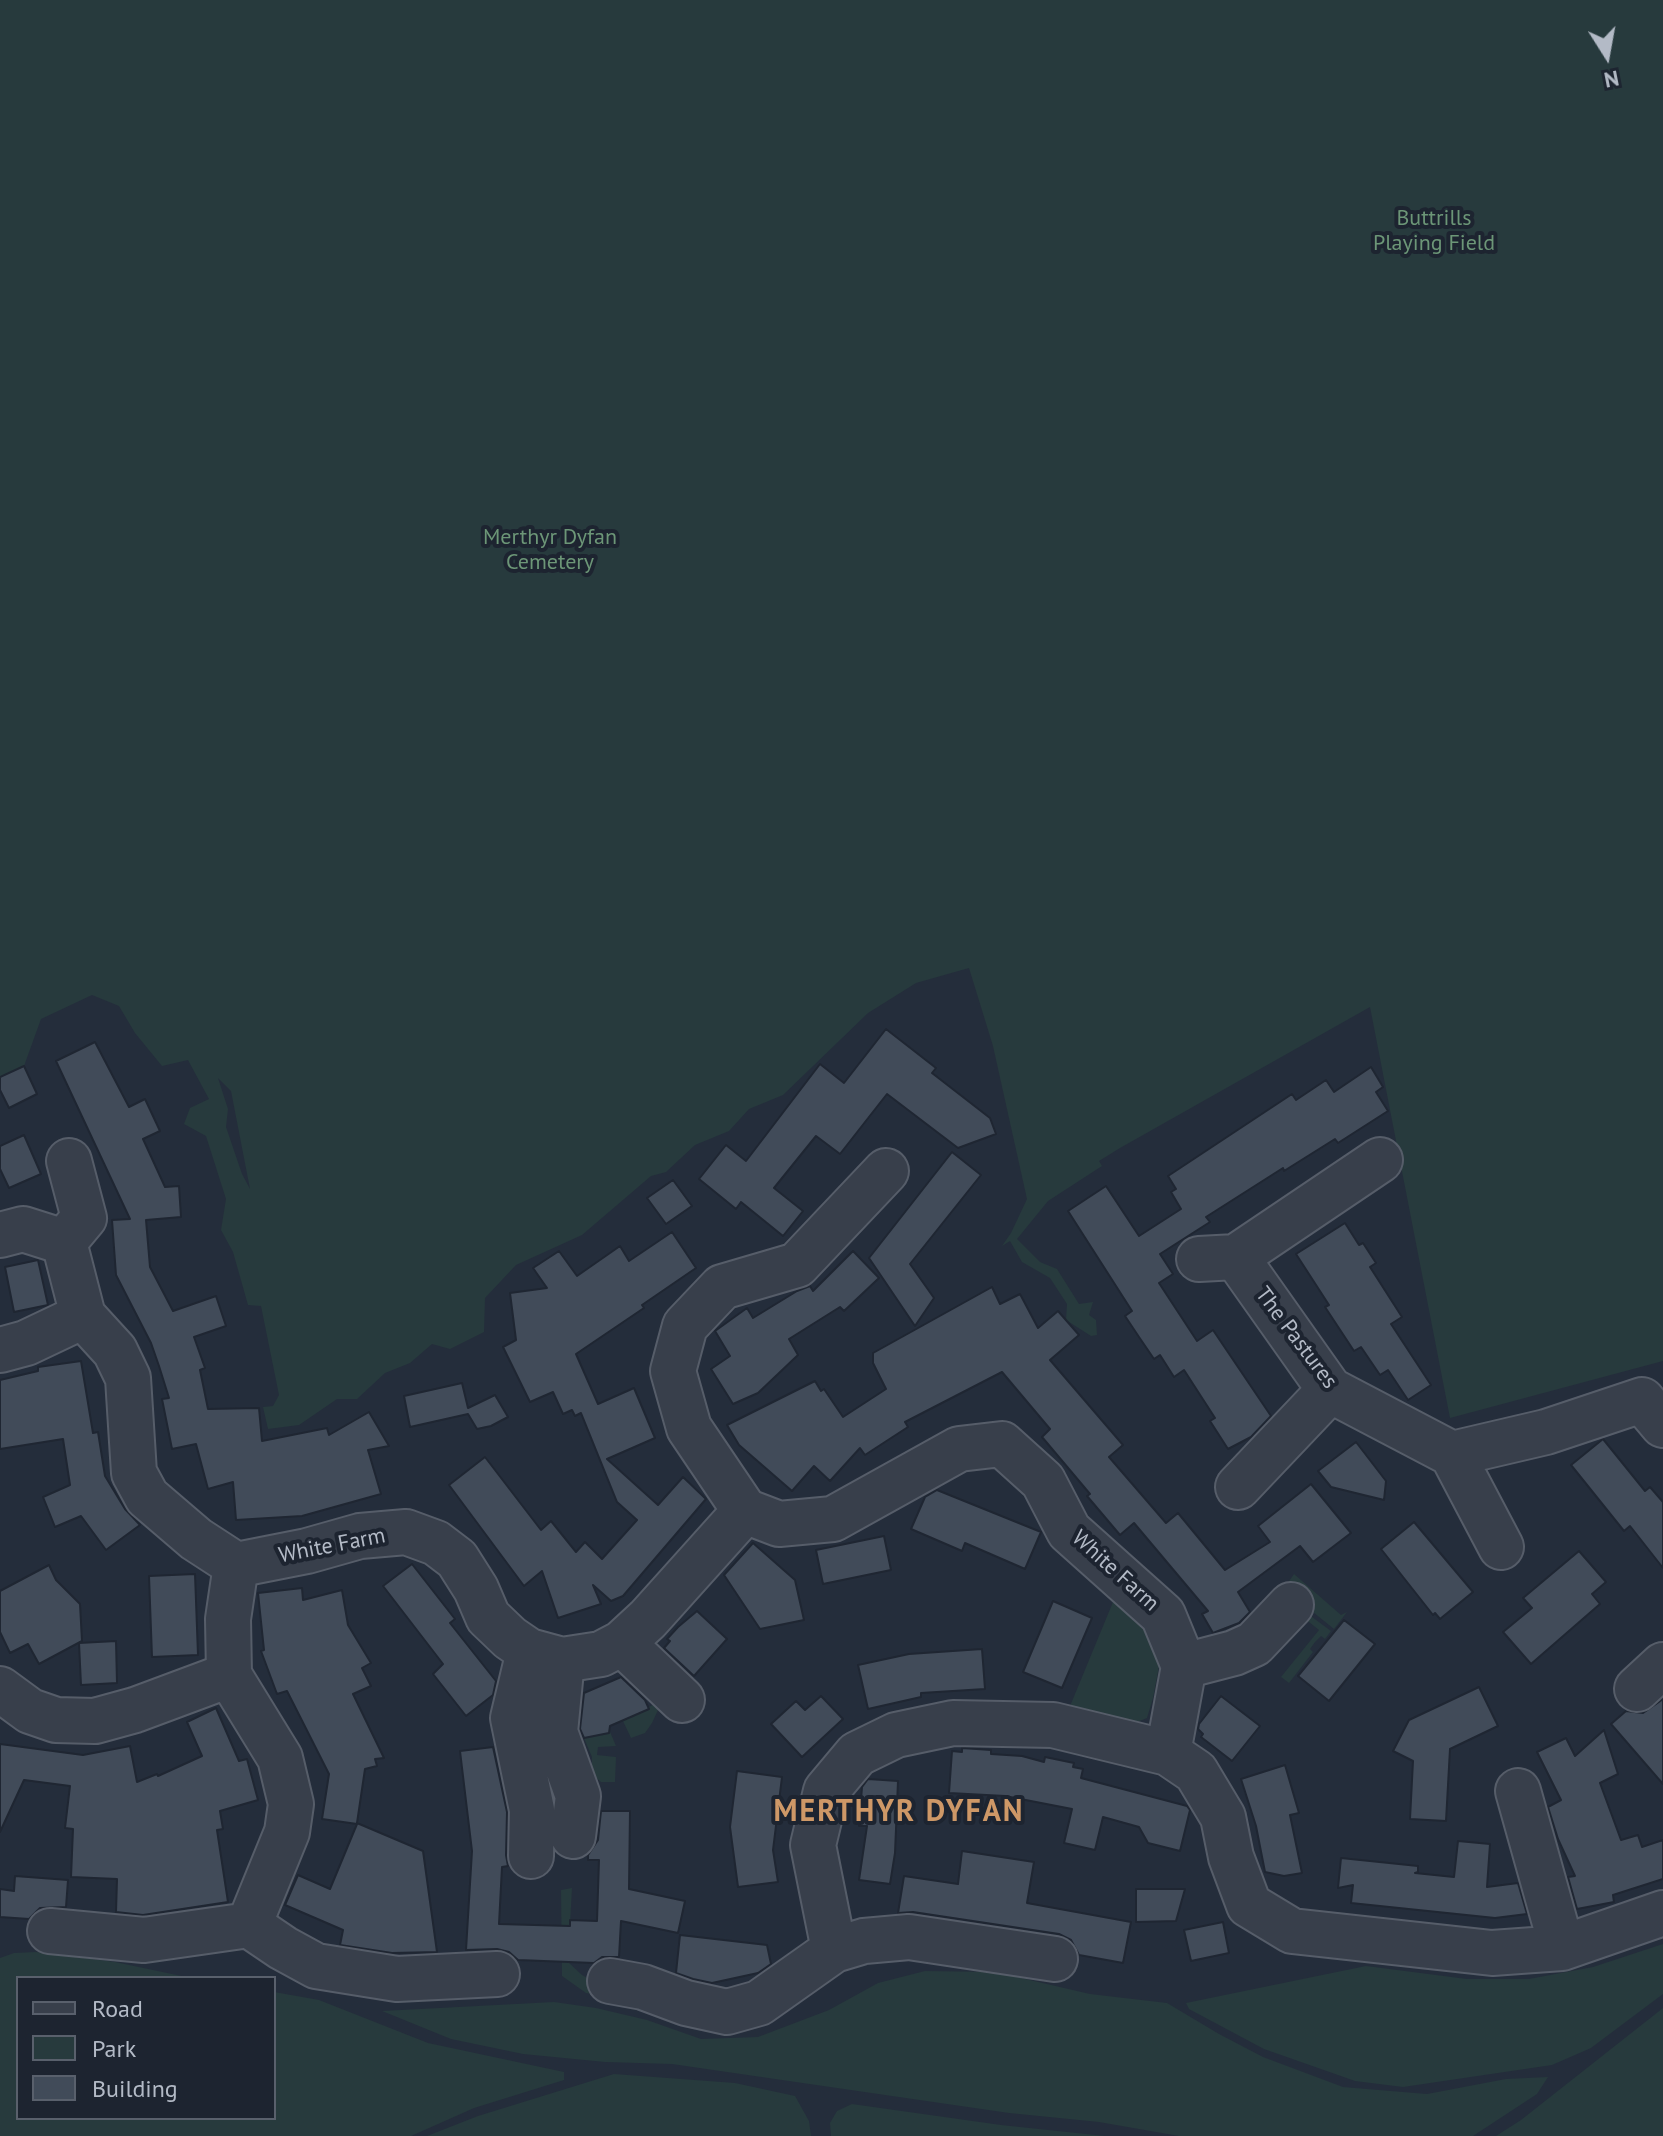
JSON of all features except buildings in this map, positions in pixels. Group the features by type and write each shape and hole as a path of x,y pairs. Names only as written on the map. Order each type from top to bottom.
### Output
{"street":[{"name":"The Pastures","path":"1380,1160 1217,1258 1330,1390 1452,1454"},
{"path":"64,1242 84,1218 69,1161"},
{"path":"545,1656 601,1654 622,1643 648,1619 745,1511 689,1428 673,1371 685,1326 722,1287 797,1265 886,1171"},
{"path":"0,1235 23,1229 64,1242"},
{"path":"64,1242 83,1316 115,1351 128,1378 134,1473 147,1497 196,1539 236,1565 228,1619 229,1675 280,1758 291,1804 287,1832 249,1925"},
{"path":"0,1350 37,1338 83,1316"},
{"path":"1238,1487 1330,1390"},
{"path":"1501,1547 1452,1454 1546,1432 1642,1400 1663,1425"},
{"name":"White Farm","path":"745,1511 779,1524 833,1519 959,1449 1002,1444 1043,1481 1069,1531 1163,1615 1184,1666"},
{"name":"White Farm","path":"236,1565 307,1551 360,1536 406,1532 436,1543 457,1559 476,1589 488,1617 510,1638 545,1656"},
{"path":"1168,1753 1184,1666 1234,1653 1254,1644 1291,1605"},
{"path":"622,1643 682,1700"},
{"path":"545,1656 555,1732 578,1796 573,1836"},
{"path":"531,1856 532,1810 513,1718 545,1656"},
{"path":"0,1689 30,1711 56,1720 95,1721 135,1710 229,1675"},
{"path":"834,1950 813,1845 826,1791 857,1754 896,1735 953,1723 1053,1725 1168,1753 1196,1772 1223,1817 1231,1857 1249,1905 1292,1931 1492,1953 1562,1948 1663,1913"},
{"path":"1518,1791 1562,1948"},
{"path":"50,1931 144,1940 249,1925 316,1966 397,1979 497,1974"},
{"path":"610,1981 643,1987 686,2003 727,2012 759,2003 834,1950 864,1941 909,1937 1055,1959"}],"green space":[{"name":"Merthyr Dyfan Cemetery","path":"0,0 1663,0 1663,1361 1450,1418 1370,1007 1120,1148 1099,1161 1102,1166 1048,1201 1017,1239 1040,1262 1057,1269 1079,1304 1093,1302 1089,1315 1096,1320 1097,1335 1091,1336 1066,1320 1067,1304 1050,1278 1022,1262 1010,1241 1002,1246 1027,1199 993,1046 969,968 916,983 868,1013 783,1095 749,1109 729,1131 695,1145 666,1172 651,1176 582,1235 516,1265 485,1298 484,1332 450,1349 432,1344 410,1363 385,1373 357,1399 337,1399 299,1425 268,1429 263,1407 273,1406 279,1395 261,1306 248,1305 233,1252 221,1230 226,1199 206,1136 184,1124 190,1108 209,1099 188,1060 162,1066 135,1033 119,1006 92,995 41,1019 24,1066 0,1077","holes":["218,1078 231,1091 250,1189 226,1127 228,1109"]},
{"path":"1294,1574 1341,1615 1347,1612 1334,1629 1308,1608 1281,1593"},
{"path":"1113,1602 1141,1622 1154,1642 1160,1661 1147,1718 1132,1724 1068,1711"},
{"path":"1308,1614 1331,1631 1325,1639 1321,1636 1315,1642 1310,1649 1313,1652 1289,1683 1281,1677 1319,1630 1304,1618"},
{"path":"658,1702 658,1710 645,1733 631,1738 623,1721"},
{"path":"608,1727 616,1746 598,1747 597,1755 616,1757 615,1782 601,1782 592,1774 592,1757 584,1738"},
{"path":"572,1888 568,1962 582,1975 624,1999 586,1993 562,1976 561,1890"},
{"path":"1663,1944 1663,1994 1591,2048 1552,2065 1403,2087 1355,2081 1264,2049 1189,2009 1186,2003 1366,1966 1467,1979 1529,1979 1593,1967"},
{"path":"36,1952 115,1962 182,1976 16,1976 16,2120 276,2120 276,1992 319,2000 428,2043 564,2072 564,2080 474,2108 411,2136 0,2136 0,1958 14,1953"},
{"path":"925,1971 995,1972 1090,1994 1167,2003 1263,2057 1343,2087 1427,2094 1506,2079 1548,2077 1537,2094 1473,2136 1179,2136 1099,2122 1009,2113 672,2064 605,2062 523,2054 451,2039 382,2011 554,2002 647,2020 701,2039 758,2037 829,2010 878,1983"},
{"path":"1663,2008 1663,2136 1496,2136 1521,2120"},
{"path":"614,2074 735,2083 795,2096 809,2121 811,2136 427,2136 478,2116"},
{"path":"852,2104 1105,2136 831,2136 830,2123 837,2111"}],"district":[{"name":"MERTHYR DYFAN","path":"899,1812"}],"park label":[{"name":"Buttrills Playing Field","path":"1434,232"}]}
